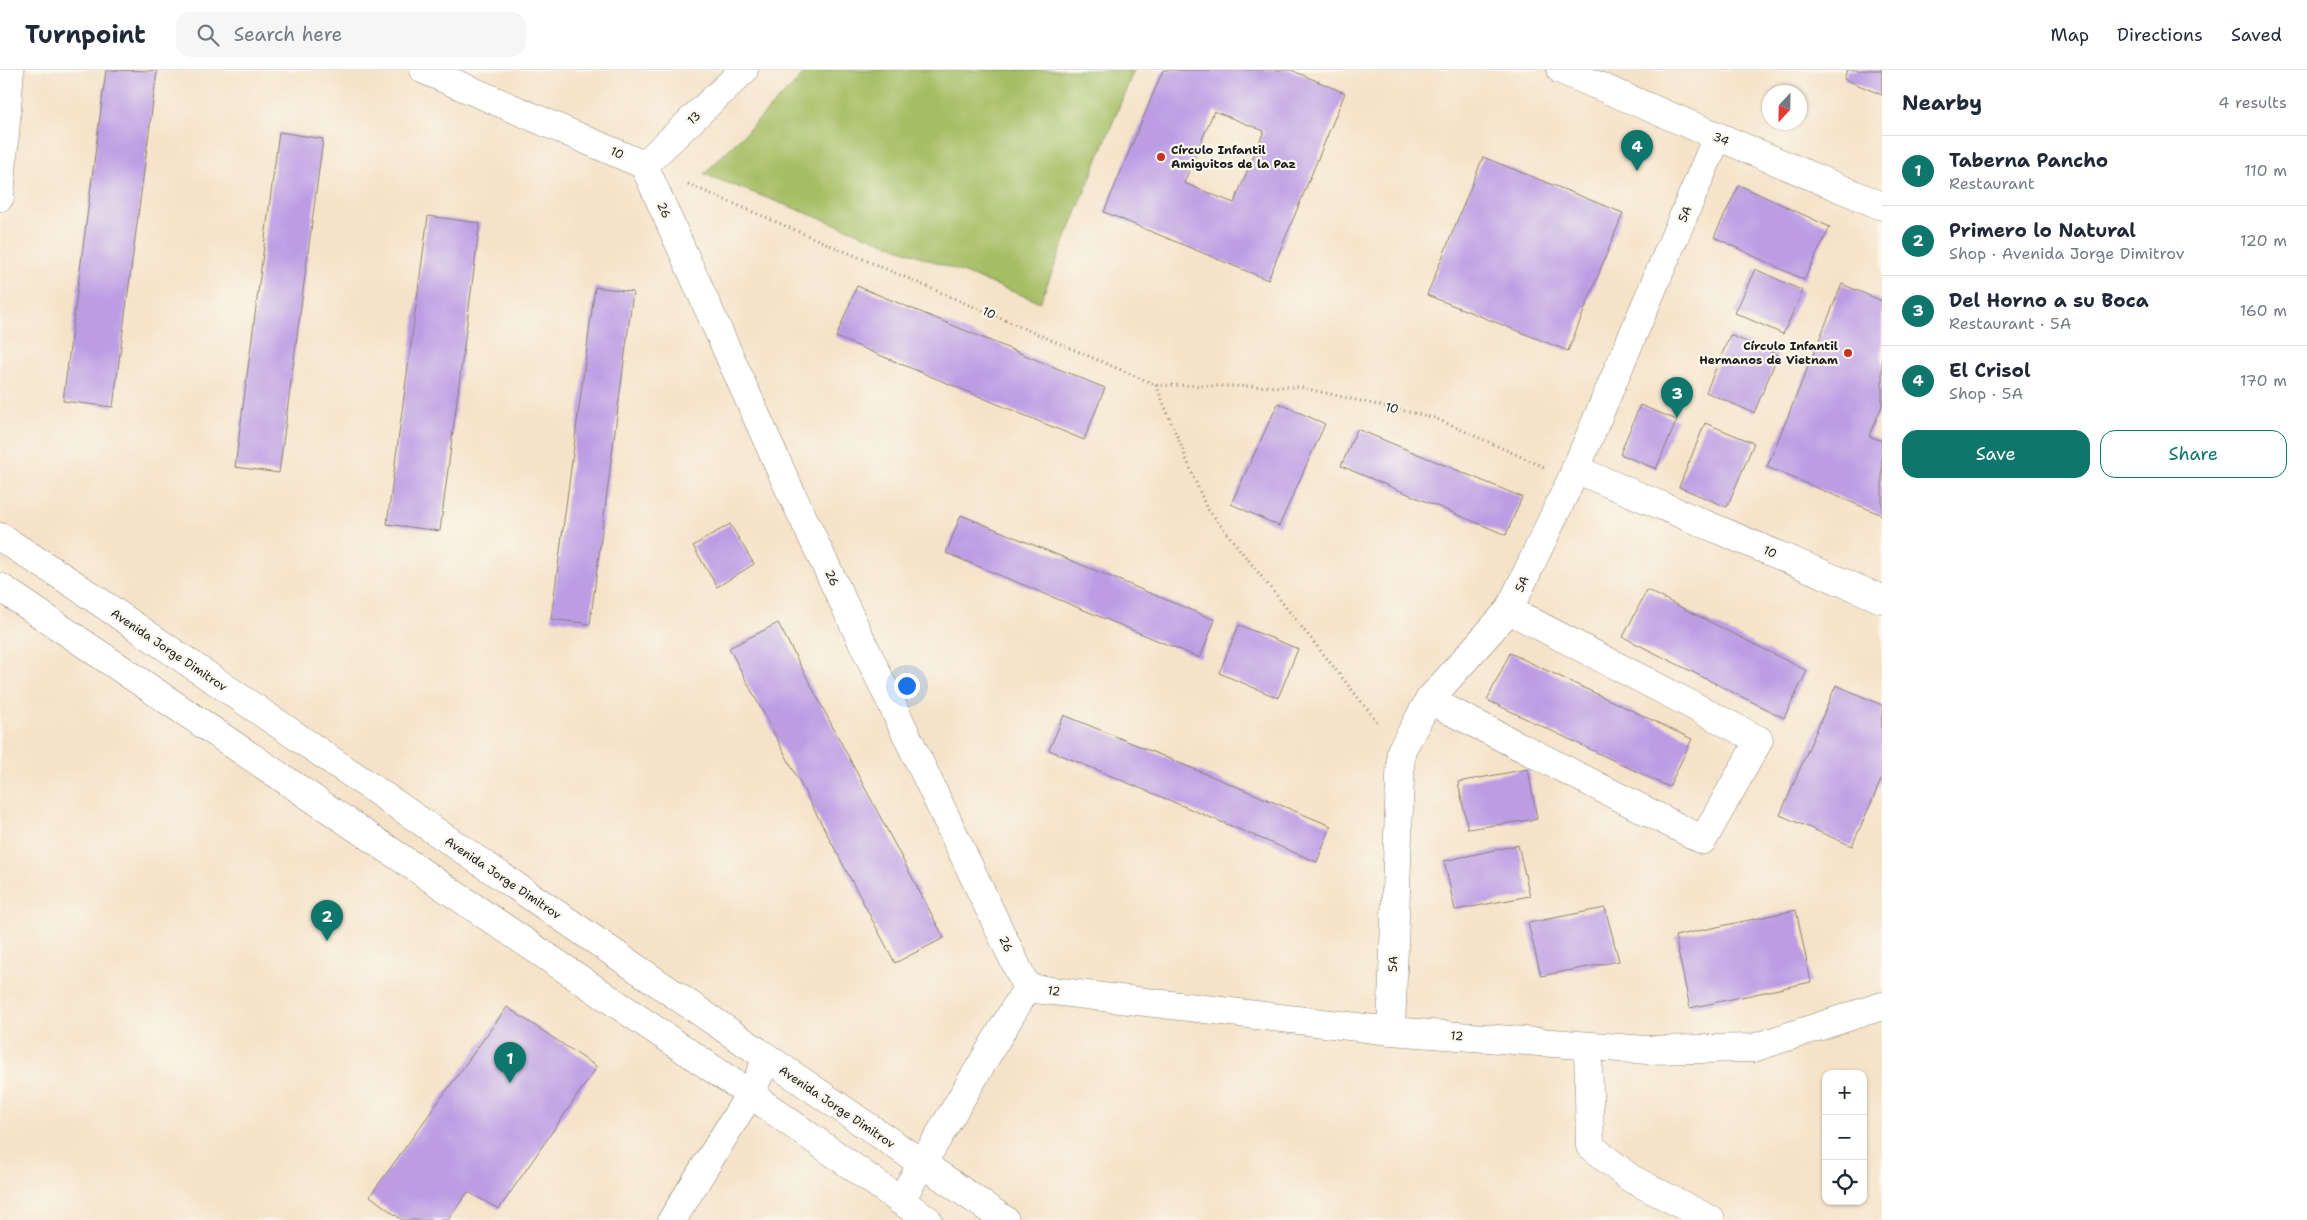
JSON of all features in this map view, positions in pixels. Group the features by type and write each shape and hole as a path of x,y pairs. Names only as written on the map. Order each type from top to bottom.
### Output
{"street":[{"path":"0,197 10,70"},
{"name":"10","path":"424,70 644,165"},
{"name":"13","path":"644,165 744,70"},
{"name":"34","path":"1561,70 1882,206"},
{"name":"5A","path":"1391,1032 1401,751 1428,700 1510,610 1574,474 1718,138"},
{"name":"26","path":"644,165 785,480 1027,988"},
{"name":"10","path":"1574,474 1882,599"},
{"name":"Avenida Jorge Dimitrov","path":"0,537 83,591 1005,1220"},
{"path":"0,587 750,1094 928,1220"},
{"path":"1428,700 1702,840 1759,740 1510,610"},
{"path":"900,1201 1027,988"},
{"name":"12","path":"1027,988 1391,1032 1647,1050 1753,1048 1882,1006"},
{"path":"1588,1046 1590,1146 1630,1178 1712,1220"},
{"path":"672,1220 750,1094 767,1059"}],"path":[{"name":"10","path":"644,165 1156,385 1299,387 1435,418 1574,474"},
{"path":"1156,385 1206,507 1401,751"}],"green space":[{"path":"808,70 1134,70 1040,302 704,174"}],"building":[{"path":"106,70 157,71 113,407 63,401"},
{"name":"Círculo Infantil Amiguitos de la Paz","path":"1163,70 1291,70 1345,93 1268,280 1104,212","holes":["1214,111 1264,131 1234,203 1184,183"]},
{"path":"1847,70 1882,70 1882,95 1844,79"},
{"path":"279,132 323,139 279,473 235,467"},
{"path":"1483,157 1623,213 1568,351 1427,295"},
{"path":"1739,185 1830,227 1804,280 1714,237"},
{"path":"428,216 480,223 440,531 387,524"},
{"path":"1755,269 1803,291 1783,334 1735,313"},
{"name":"Círculo Infantil Hermanos de Vietnam","path":"1842,284 1882,301 1882,406 1869,436 1882,441 1882,515 1767,467"},
{"path":"857,286 1105,388 1084,440 836,337"},
{"path":"595,287 633,292 590,624 551,619"},
{"path":"1730,335 1778,355 1754,413 1706,392"},
{"path":"1278,403 1325,424 1279,526 1231,504"},
{"path":"1640,405 1677,420 1656,469 1620,454"},
{"path":"1705,423 1754,443 1727,507 1679,487"},
{"path":"1357,429 1522,497 1506,535 1341,466"},
{"path":"961,515 1215,620 1200,658 946,553"},
{"path":"730,524 754,564 717,587 693,546"},
{"path":"1647,590 1807,671 1784,718 1623,637"},
{"path":"778,623 944,938 895,963 729,648"},
{"path":"1239,625 1298,649 1278,698 1219,673"},
{"path":"1510,653 1692,739 1669,787 1487,700"},
{"path":"1836,685 1882,705 1882,778 1852,846 1780,815"},
{"path":"1064,715 1331,826 1317,862 1049,750"},
{"path":"1528,769 1537,819 1468,829 1458,782"},
{"path":"1518,845 1530,896 1455,910 1444,861"},
{"path":"1605,908 1619,961 1541,976 1528,923"},
{"path":"1796,910 1811,982 1690,1008 1675,936"},
{"path":"507,1007 597,1067 499,1209 468,1192 448,1220 402,1220 370,1196"}],"place":[{"name":"Círculo Infantil Amiguitos de la Paz","path":"1161,157"},
{"name":"El Crisol","path":"1637,171"},
{"name":"Círculo Infantil Hermanos de Vietnam","path":"1848,353"},
{"name":"Del Horno a su Boca","path":"1677,418"},
{"name":"Primero lo Natural","path":"327,941"},
{"name":"Taberna Pancho","path":"510,1083"}]}
